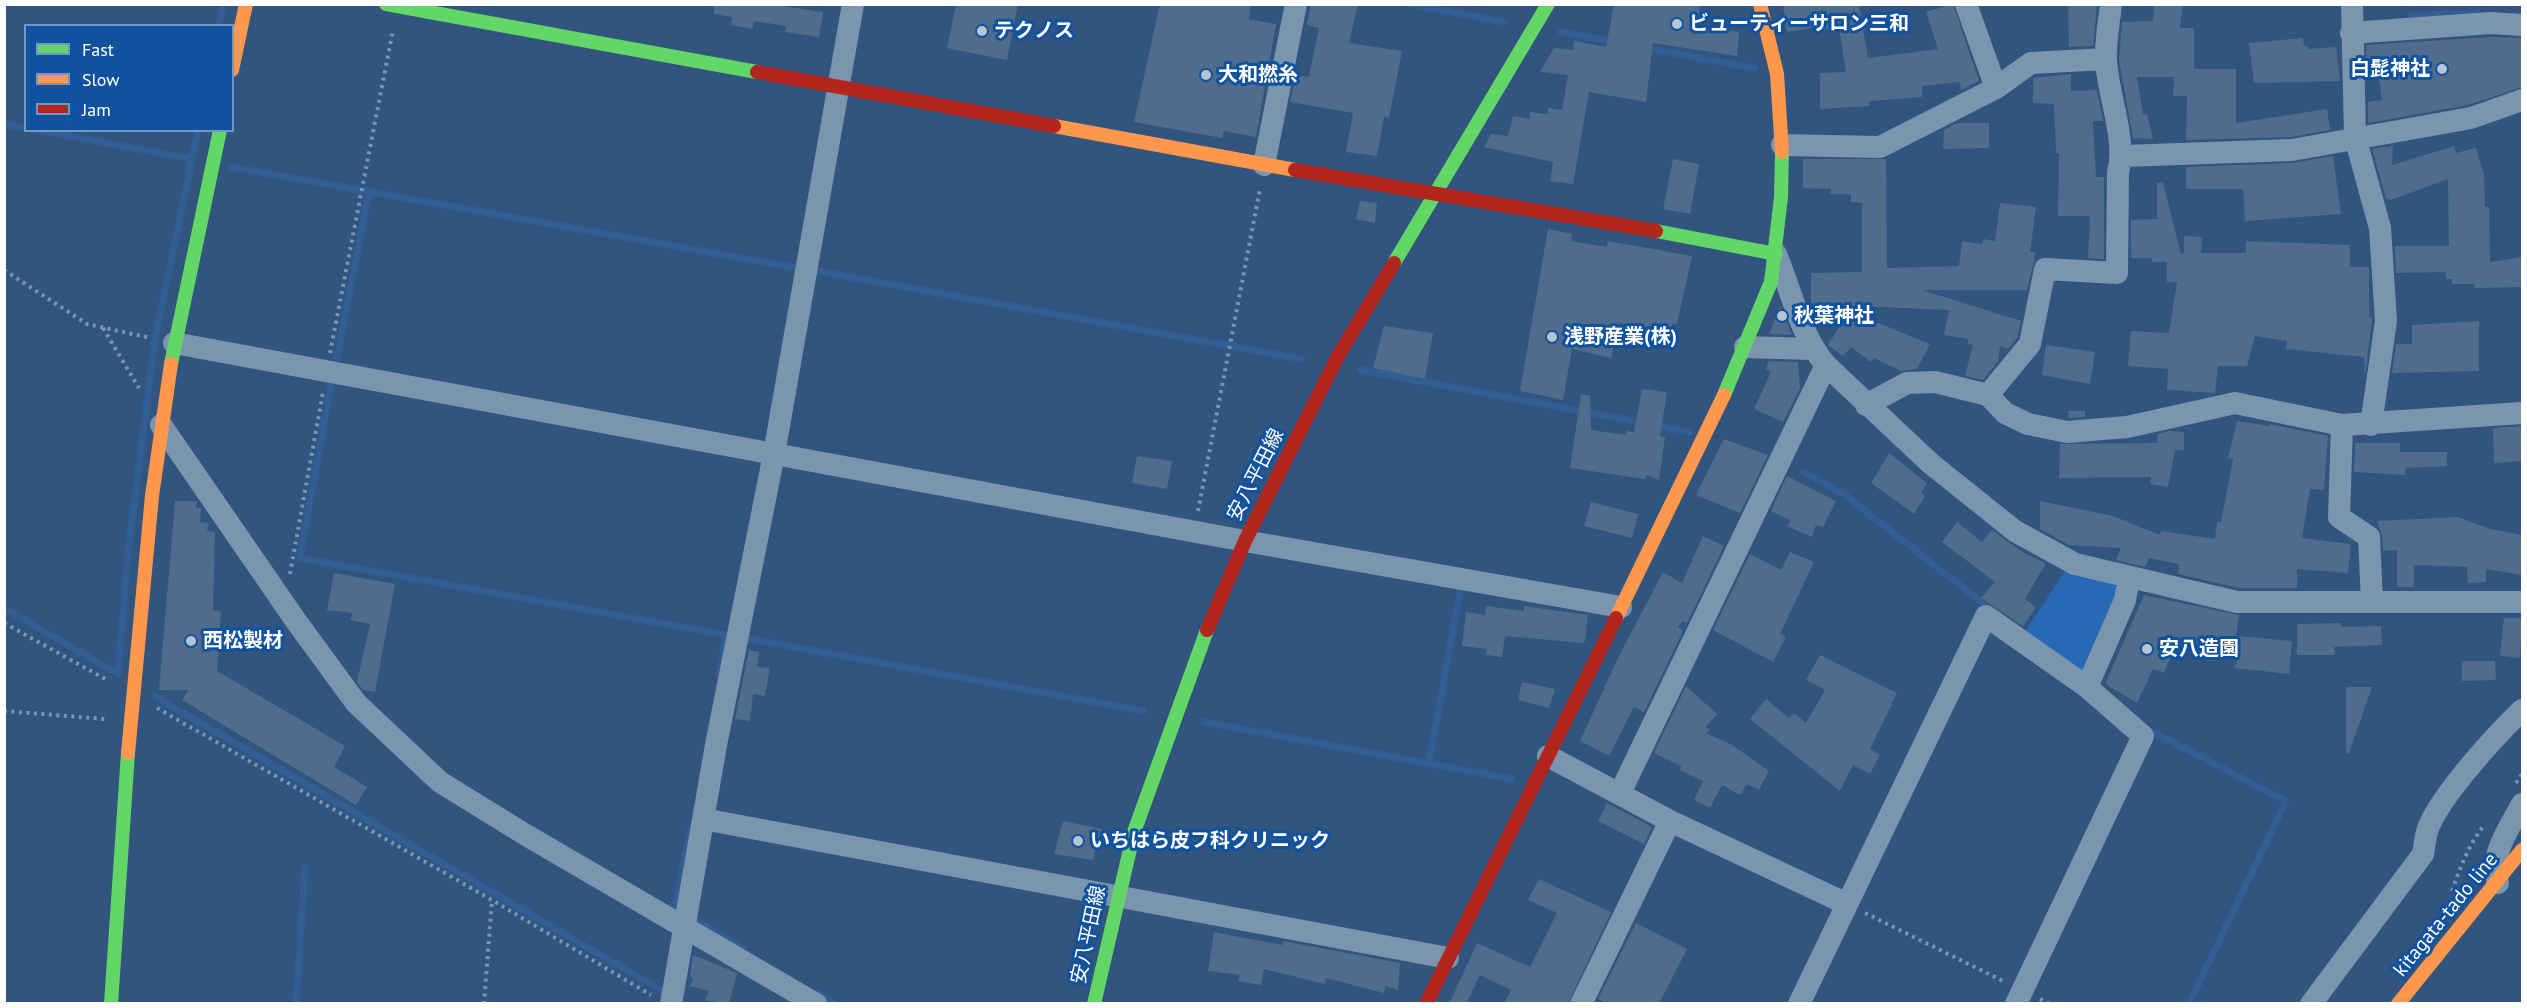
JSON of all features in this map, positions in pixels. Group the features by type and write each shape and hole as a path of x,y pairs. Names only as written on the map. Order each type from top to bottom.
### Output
{"street":[{"path":"234,61 246,4"},
{"path":"662,1000 686,929 703,819 774,454 853,4"},
{"path":"1264,165 1296,4"},
{"name":"安八平田線","path":"1094,1004 1117,895 1137,821 1209,625 1245,541 1338,356 1548,4"},
{"path":"1426,1004 1712,423 1771,282 1781,197 1782,145 1777,74 1760,4"},
{"path":"1966,4 1996,88"},
{"path":"1988,395 2031,344 2045,269 2117,273 2118,172 2123,156 2111,103 2106,59 2111,4"},
{"path":"2352,4 2355,137 2380,228 2386,321 2371,425"},
{"path":"392,6 1264,165 1543,210 1776,254"},
{"path":"2351,33 2491,23 2523,25"},
{"path":"1782,145 1880,147 1996,88 2031,63 2106,59"},
{"path":"2123,156 2292,150 2471,118 2523,100"},
{"path":"111,1004 134,694 161,425 174,342 219,132"},
{"path":"1776,254 1818,357 1866,405 1930,463 2015,531 2075,564 2237,602 2523,602"},
{"path":"174,342 1194,532 1621,607"},
{"path":"1745,347 1818,357"},
{"path":"1620,793 1818,357"},
{"path":"1866,405 1907,382 1935,382 1988,395 2005,414 2028,424 2067,432 2127,427 2235,403 2342,425 2371,425 2523,413"},
{"path":"161,425 284,604 356,703 440,782 816,1004"},
{"path":"2342,425 2339,517 2369,537 2372,602"},
{"path":"2087,687 2125,600 2128,578"},
{"path":"1799,1004 1986,616 2087,687 2143,736 2019,997"},
{"path":"2311,1004 2423,854 2429,827 2448,797 2498,734 2523,710"},
{"path":"1548,756 1670,821 1847,904"},
{"path":"2498,883 2494,870 2496,854 2517,798"},
{"path":"703,819 1448,958"},
{"path":"1581,1004 1670,821"},
{"name":"kitagata-tado line","path":"2398,1004 2523,850"}],"path":[{"path":"284,604 392,6"},
{"path":"1194,532 1264,165"},
{"path":"4,270 87,324 174,342"},
{"path":"103,328 141,391"},
{"path":"4,623 134,694 662,1000"},
{"path":"4,711 132,721"},
{"path":"2517,798 2523,774"},
{"path":"2451,896 2475,837 2490,818"},
{"path":"484,1004 492,900"},
{"path":"1847,904 2019,997 2050,1004"}],"shaded area":[{"path":"2067,568 2114,581 2118,595 2086,671 2077,670 2025,632"}],"building":[{"path":"714,4 769,4 823,12 819,37 785,32 786,26 754,21 752,29 731,25 732,17 714,14"},
{"name":"テクノス","path":"956,4 1018,4 1007,60 947,48"},
{"name":"大和撚糸","path":"1160,4 1251,4 1249,19 1276,24 1256,137 1224,131 1222,138 1134,122"},
{"path":"1311,4 1358,4 1349,43 1402,51 1389,118 1384,117 1377,156 1346,152 1353,113 1290,102 1296,75 1309,77 1319,28 1307,25"},
{"path":"1614,4 1700,4 1697,26 1739,32 1737,56 1653,43 1646,102 1589,92 1573,184 1550,181 1553,162 1484,147 1491,134 1508,136 1513,116 1529,119 1530,112 1547,114 1549,108 1562,110 1568,75 1540,72 1554,48 1573,50 1574,41 1606,47"},
{"path":"1783,4 1859,4 1868,58 1938,49 1926,12 1953,4 1979,81 1961,90 1960,82 1922,86 1922,97 1870,101 1869,106 1820,109 1820,73 1846,72 1839,27 1814,32 1813,28 1787,32"},
{"path":"2068,4 2097,4 2093,46 2069,47"},
{"path":"2154,4 2183,4 2180,28 2194,28 2194,69 2236,69 2236,123 2327,109 2330,130 2291,137 2186,140 2187,96 2173,96 2174,77 2137,77 2143,114 2147,114 2153,139 2133,138 2119,60 2122,22 2153,21"},
{"name":"白髭神社","path":"2491,37 2523,38 2523,87 2468,105 2368,123 2368,102 2382,100 2379,78 2367,79 2366,45"},
{"path":"2303,38 2304,46 2308,46 2308,49 2336,47 2340,81 2254,83 2249,43"},
{"path":"2071,74 2071,91 2097,90 2103,121 2093,121 2096,177 2104,177 2104,259 2088,258 2090,216 2058,216 2059,153 2056,153 2054,104 2033,103 2033,78"},
{"path":"1957,123 1989,123 1989,148 1943,149 1944,130"},
{"path":"2393,146 2392,165 2454,146 2456,153 2476,148 2484,174 2485,207 2489,207 2490,262 2523,257 2523,287 2475,288 2474,284 2452,284 2452,279 2446,279 2446,272 2396,273 2395,246 2449,246 2448,179 2391,200 2386,198 2372,149"},
{"path":"2333,156 2341,214 2245,221 2243,189 2186,189 2186,167 2293,163"},
{"path":"1673,159 1699,164 1690,214 1663,209"},
{"path":"1803,159 1886,159 1887,268 1959,266 1962,241 1982,244 1983,239 1995,241 2000,203 2036,207 2030,252 2035,252 2027,290 1922,290 2021,321 2017,338 2008,349 2000,346 1998,361 1983,380 1965,376 1973,345 1968,344 1968,339 1944,335 1949,310 1811,304 1811,273 1862,272 1862,203 1851,202 1851,194 1830,194 1831,189 1803,188"},
{"path":"2163,182 2181,254 2184,253 2184,236 2202,237 2201,253 2246,253 2246,241 2350,245 2350,267 2369,267 2369,317 2372,317 2372,320 2365,375 2364,357 2286,349 2287,341 2255,336 2247,366 2218,366 2215,393 2167,390 2168,369 2128,366 2131,331 2169,333 2177,282 2167,282 2167,262 2152,262 2152,258 2131,258 2131,220 2157,219 2157,183"},
{"path":"1360,201 1377,203 1375,223 1356,219"},
{"path":"1548,229 1572,234 1571,241 1607,247 1608,241 1692,256 1677,324 1672,324 1670,336 1652,333 1653,329 1619,323 1611,358 1572,349 1563,400 1520,391"},
{"path":"1780,306 1785,318 1792,335 1769,334"},
{"path":"1849,311 1930,344 1917,369 1901,371 1874,358 1871,362 1851,347 1843,356 1828,345"},
{"path":"2479,321 2479,371 2392,373 2396,344 2412,344 2412,325"},
{"path":"1384,326 1433,333 1425,379 1373,368"},
{"path":"2046,345 2095,352 2090,384 2042,375"},
{"path":"1769,361 1798,362 1800,388 1783,422 1754,409 1771,372 1766,369"},
{"path":"1642,389 1667,392 1660,436 1665,437 1659,480 1647,475 1645,479 1570,468 1581,395 1590,395 1591,430 1626,435 1626,431 1634,432"},
{"path":"2068,411 2085,411 2085,417 2069,418"},
{"path":"2237,421 2269,426 2269,424 2328,436 2324,490 2310,489 2302,538 2351,544 2348,573 2297,569 2297,588 2239,588 2178,574 2179,564 2149,558 2145,567 2116,560 2121,548 2069,545 2040,529 2040,501 2113,516 2160,535 2161,531 2215,539 2217,522 2221,522 2233,459 2228,458"},
{"path":"2523,426 2523,461 2494,463 2493,428"},
{"path":"2169,431 2184,432 2184,450 2175,450 2168,487 2150,484 2151,477 2059,478 2060,444 2157,443 2158,434"},
{"path":"1724,439 1768,455 1740,513 1696,495"},
{"path":"2355,443 2400,443 2400,452 2447,452 2447,466 2406,468 2405,475 2354,472"},
{"path":"1889,453 1927,483 1921,493 1925,496 1914,514 1871,483"},
{"path":"1137,456 1172,461 1167,489 1132,483"},
{"path":"1787,476 1836,501 1823,527 1816,525 1812,537 1787,526 1791,521 1771,511"},
{"name":"西松製材","path":"175,501 197,501 196,508 201,508 200,522 209,523 207,531 215,532 213,610 221,611 217,671 345,746 334,767 367,787 356,805 182,700 188,690 159,690"},
{"path":"1591,502 1638,514 1632,538 1584,526"},
{"path":"2458,517 2490,529 2523,535 2523,575 2486,569 2486,582 2468,583 2467,567 2414,565 2414,587 2397,587 2397,550 2383,551 2382,536 2377,521"},
{"path":"1957,522 1982,542 1992,530 2024,553 2046,563 2025,599 2036,607 2023,626 1981,598 1995,582 1942,542"},
{"path":"1703,536 1724,546 1687,623 1683,621 1678,627 1683,631 1644,712 1634,707 1609,756 1580,741 1618,658 1663,572 1682,583"},
{"path":"1790,552 1814,562 1780,634 1786,637 1773,662 1713,630 1750,554 1781,570"},
{"path":"334,573 395,584 375,692 363,690 357,682 370,624 350,620 353,613 327,610"},
{"name":"安八造園","path":"2144,595 2239,615 2236,636 2292,641 2289,674 2234,668 2239,658 2207,661 2207,651 2175,647 2164,673 2153,669 2137,703 2108,686 2106,682"},
{"path":"1486,606 1524,611 1524,606 1588,615 1584,643 1505,636 1502,657 1486,655 1487,649 1462,646 1466,612 1485,615"},
{"path":"2504,618 2523,618 2520,658 2500,656"},
{"path":"2341,623 2341,627 2381,626 2382,645 2334,647 2335,655 2297,655 2297,624"},
{"path":"749,650 759,652 757,667 770,668 765,696 753,694 750,721 735,719"},
{"path":"1820,655 1897,693 1870,749 1880,755 1870,774 1853,765 1840,791 1750,719 1766,699 1789,718 1794,713 1806,723 1825,690 1806,680"},
{"path":"2462,661 2495,661 2496,680 2462,681"},
{"path":"1522,682 1555,689 1549,708 1518,700"},
{"path":"1686,686 1717,714 1706,727 1710,730 1706,733 1732,745 1769,771 1759,790 1747,784 1740,795 1722,785 1710,808 1694,800 1703,781 1680,770 1681,766 1654,753"},
{"path":"2346,687 2372,687 2349,753 2346,753"},
{"path":"1607,803 1652,827 1644,844 1598,821"},
{"name":"いちはら皮フ科クリニック","path":"1063,821 1102,829 1093,860 1054,854"},
{"path":"1539,879 1611,912 1568,1004 1504,1004 1511,990 1480,975 1466,1004 1449,1004 1477,943 1530,967 1557,913 1528,900"},
{"path":"1636,923 1687,949 1659,1004 1608,1004 1598,999"},
{"path":"1214,932 1282,945 1283,941 1400,963 1398,990 1385,986 1384,993 1326,978 1325,984 1264,969 1261,985 1238,981 1240,975 1208,971"},
{"path":"693,955 737,973 729,1004 705,1000 709,991 690,986 693,978 690,976"}],"waterway":[{"path":"219,24 223,4"},
{"path":"1409,4 1504,22"},
{"path":"2411,15 2478,14"},
{"path":"1561,32 1616,42"},
{"path":"1644,48 1754,68"},
{"path":"4,124 24,128"},
{"path":"48,132 192,159 198,132"},
{"path":"4,608 118,674 128,553 155,339 192,159"},
{"path":"231,167 797,268"},
{"path":"337,358 369,191"},
{"path":"811,270 1302,359"},
{"path":"1361,370 1644,423"},
{"path":"331,385 300,558 732,636"},
{"path":"1654,425 1690,432"},
{"path":"1803,472 1845,495 1985,605"},
{"path":"1429,763 1460,591"},
{"path":"719,675 726,635"},
{"path":"745,638 1143,711"},
{"path":"154,696 666,993"},
{"path":"1204,722 1512,779"},
{"path":"2155,733 2286,801 2189,1004"},
{"path":"681,911 675,908 690,831"},
{"path":"296,1004 305,868"},
{"path":"695,919 743,949"},
{"path":"817,993 835,1004"}],"traffic: fast":[{"path":"386,4 757,72"},
{"path":"1394,263 1548,4"},
{"path":"171,364 220,132"},
{"path":"1724,395 1771,282 1781,197 1782,152"},
{"path":"1656,231 1776,254"},
{"path":"1094,1004 1134,832 1207,630"},
{"path":"111,1004 128,753"}],"traffic: slow":[{"path":"234,61 246,4"},
{"path":"1760,4 1777,74 1782,152"},
{"path":"1054,126 1295,170"},
{"path":"128,753 152,496 171,364"},
{"path":"1616,618 1724,395"},
{"path":"2398,1004 2522,850"}],"traffic: jam":[{"path":"757,72 1054,126"},
{"path":"1295,170 1656,231"},
{"path":"1207,630 1245,541 1338,356 1394,263"},
{"path":"1426,1004 1616,618"}],"place":[{"name":"ビューティーサロン三和","path":"1677,24"},
{"name":"テクノス","path":"982,31"},
{"name":"白髭神社","path":"2442,69"},
{"name":"大和撚糸","path":"1206,75"},
{"name":"秋葉神社","path":"1782,316"},
{"name":"浅野産業(株)","path":"1552,337"},
{"name":"西松製材","path":"191,641"},
{"name":"安八造園","path":"2147,649"},
{"name":"いちはら皮フ科クリニック","path":"1078,841"}]}
